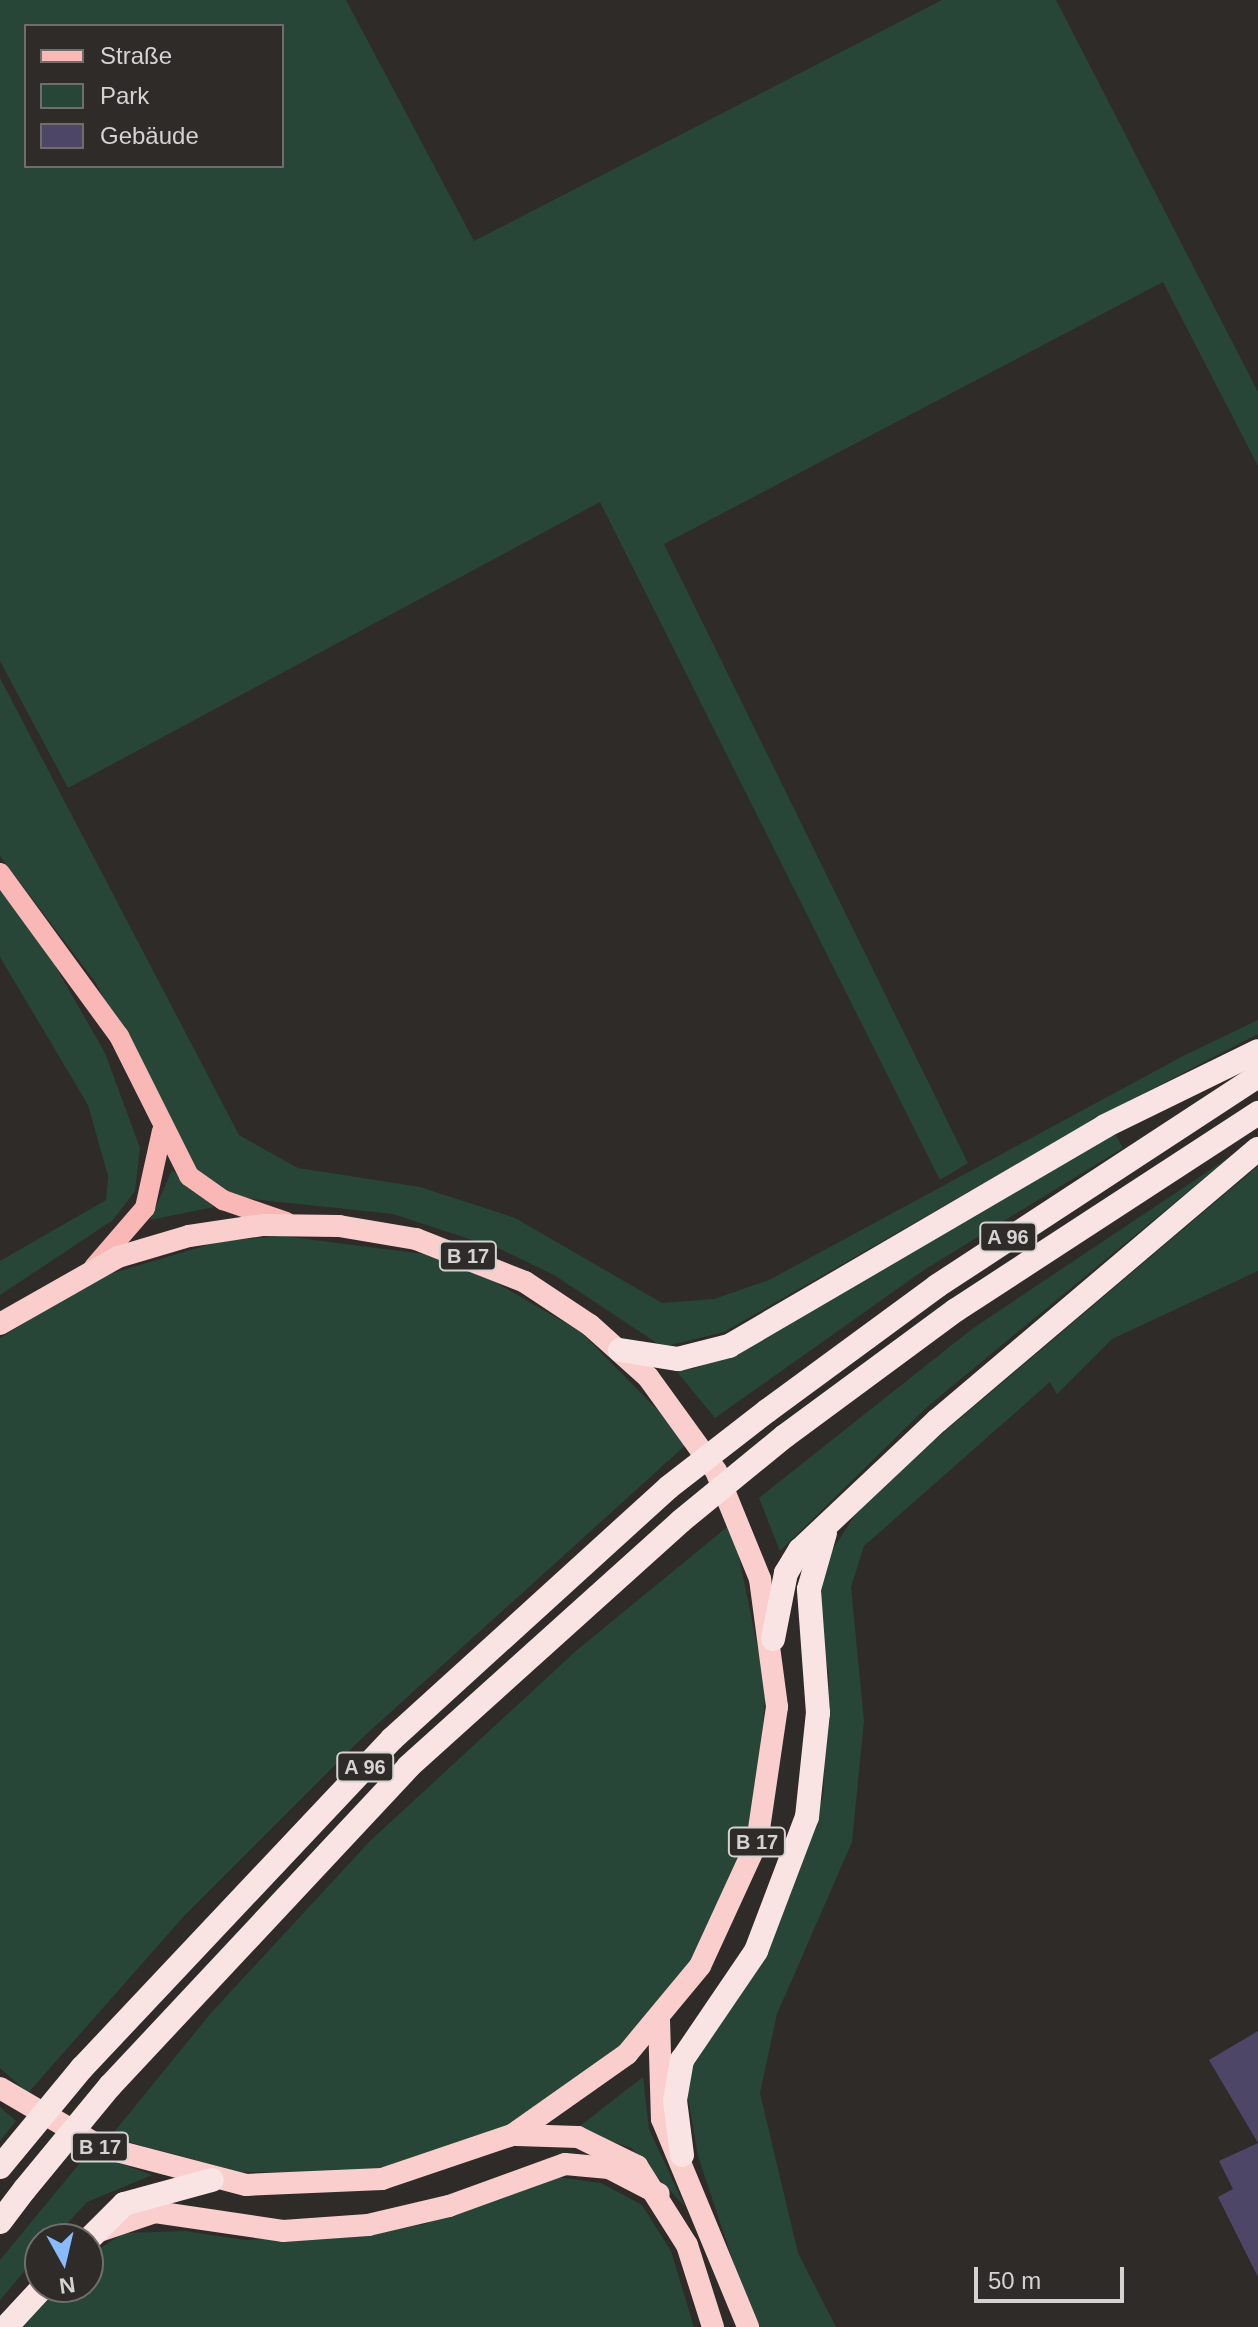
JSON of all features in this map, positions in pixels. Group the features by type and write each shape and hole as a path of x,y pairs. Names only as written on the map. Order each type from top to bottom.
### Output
{"highway":[{"path":"620,1350 678,1359 729,1346 1105,1126 1258,1051"},
{"name":"A 96","path":"0,2167 82,2068 392,1739 669,1487 950,1277 1258,1076"},
{"name":"A 96","path":"0,2222 110,2086 408,1767 681,1521 785,1436 956,1310 1258,1113"},
{"path":"773,1639 791,1562 835,1517 1258,1149"},
{"name":"B 17","path":"0,1324 94,1267 189,1236 291,1224 378,1231 466,1255 559,1302 620,1350 673,1407 716,1471 749,1542 773,1639 776,1741 757,1842 718,1936 659,2020 591,2085 512,2135 435,2166 368,2181 300,2187 212,2180 101,2147 0,2088"},
{"path":"682,2155 675,2100 682,2060 756,1951 807,1817 818,1713 809,1589 819,1543 835,1517"},
{"path":"659,2020 658,2103 682,2155 748,2327"},
{"name":"B 17","path":"512,2135 603,2145 637,2166 659,2194 687,2245 713,2327"},
{"path":"104,2232 155,2212 271,2230 368,2225 449,2206 565,2164 609,2168 659,2194"},
{"path":"102,2223 112,2211 138,2197 212,2180"},
{"path":"6,2327 28,2303"}],"main road":[{"name":"B 17","path":"0,873 119,1036 162,1131 207,1191 291,1224"},
{"name":"B 17","path":"94,1267 145,1208 162,1131"}],"green space":[{"path":"0,0 346,0 474,241 942,0 1056,0 1258,392 1258,466 1163,282 664,544 968,1163 940,1180 600,502 68,788 0,661"},
{"path":"0,678 239,1135 298,1168 420,1187 515,1218 662,1303 714,1299 769,1280 1183,1056 1258,1020 1258,1034 1102,1115 724,1332 663,1347 554,1275 500,1249 393,1214 234,1197 185,1162 96,983 0,856"},
{"path":"0,890 41,941 105,1053 140,1148 135,1191 113,1220 0,1295 0,1261 106,1200 108,1176 88,1105 0,957"},
{"path":"1115,1134 1123,1148 924,1270 715,1418 673,1367 693,1369 732,1353"},
{"path":"1231,1156 927,1407 780,1551 759,1498 972,1329"},
{"path":"1258,1166 1258,1271 1112,1339 1057,1394 1050,1382 864,1546 851,1587 864,1721 852,1842 777,2014 760,2093 798,2253 836,2327 755,2327 698,2156 685,2080 700,2043 765,1954 823,1797 829,1677 817,1601 831,1552 866,1498"},
{"path":"172,1170 201,1195 214,1207 150,1220"},
{"path":"282,1236 440,1256 488,1278 581,1332 689,1442 361,1739 184,1916 28,2093 0,2068 0,1338 99,1277 221,1241"},
{"path":"732,1523 766,1688 757,1797 742,1854 685,1973 630,2039 508,2127 412,2162 356,2172 240,2172 110,2137 211,2013 370,1841 577,1650"},
{"path":"643,2077 649,2129 685,2207 631,2148 576,2129"},
{"path":"0,2107 16,2121 0,2141"},
{"path":"89,2152 152,2175 87,2202 68,2223 30,2223"},
{"path":"548,2176 601,2183 642,2205 671,2251 694,2327 18,2327 40,2303 104,2303 104,2246 124,2233 185,2231 245,2240 369,2234 425,2224"},
{"path":"24,2231 24,2272 0,2300 0,2260"}],"building":[{"path":"1258,2031 1258,2143 1209,2060"},
{"path":"1258,2143 1258,2277 1218,2197 1233,2189 1219,2161"}]}
